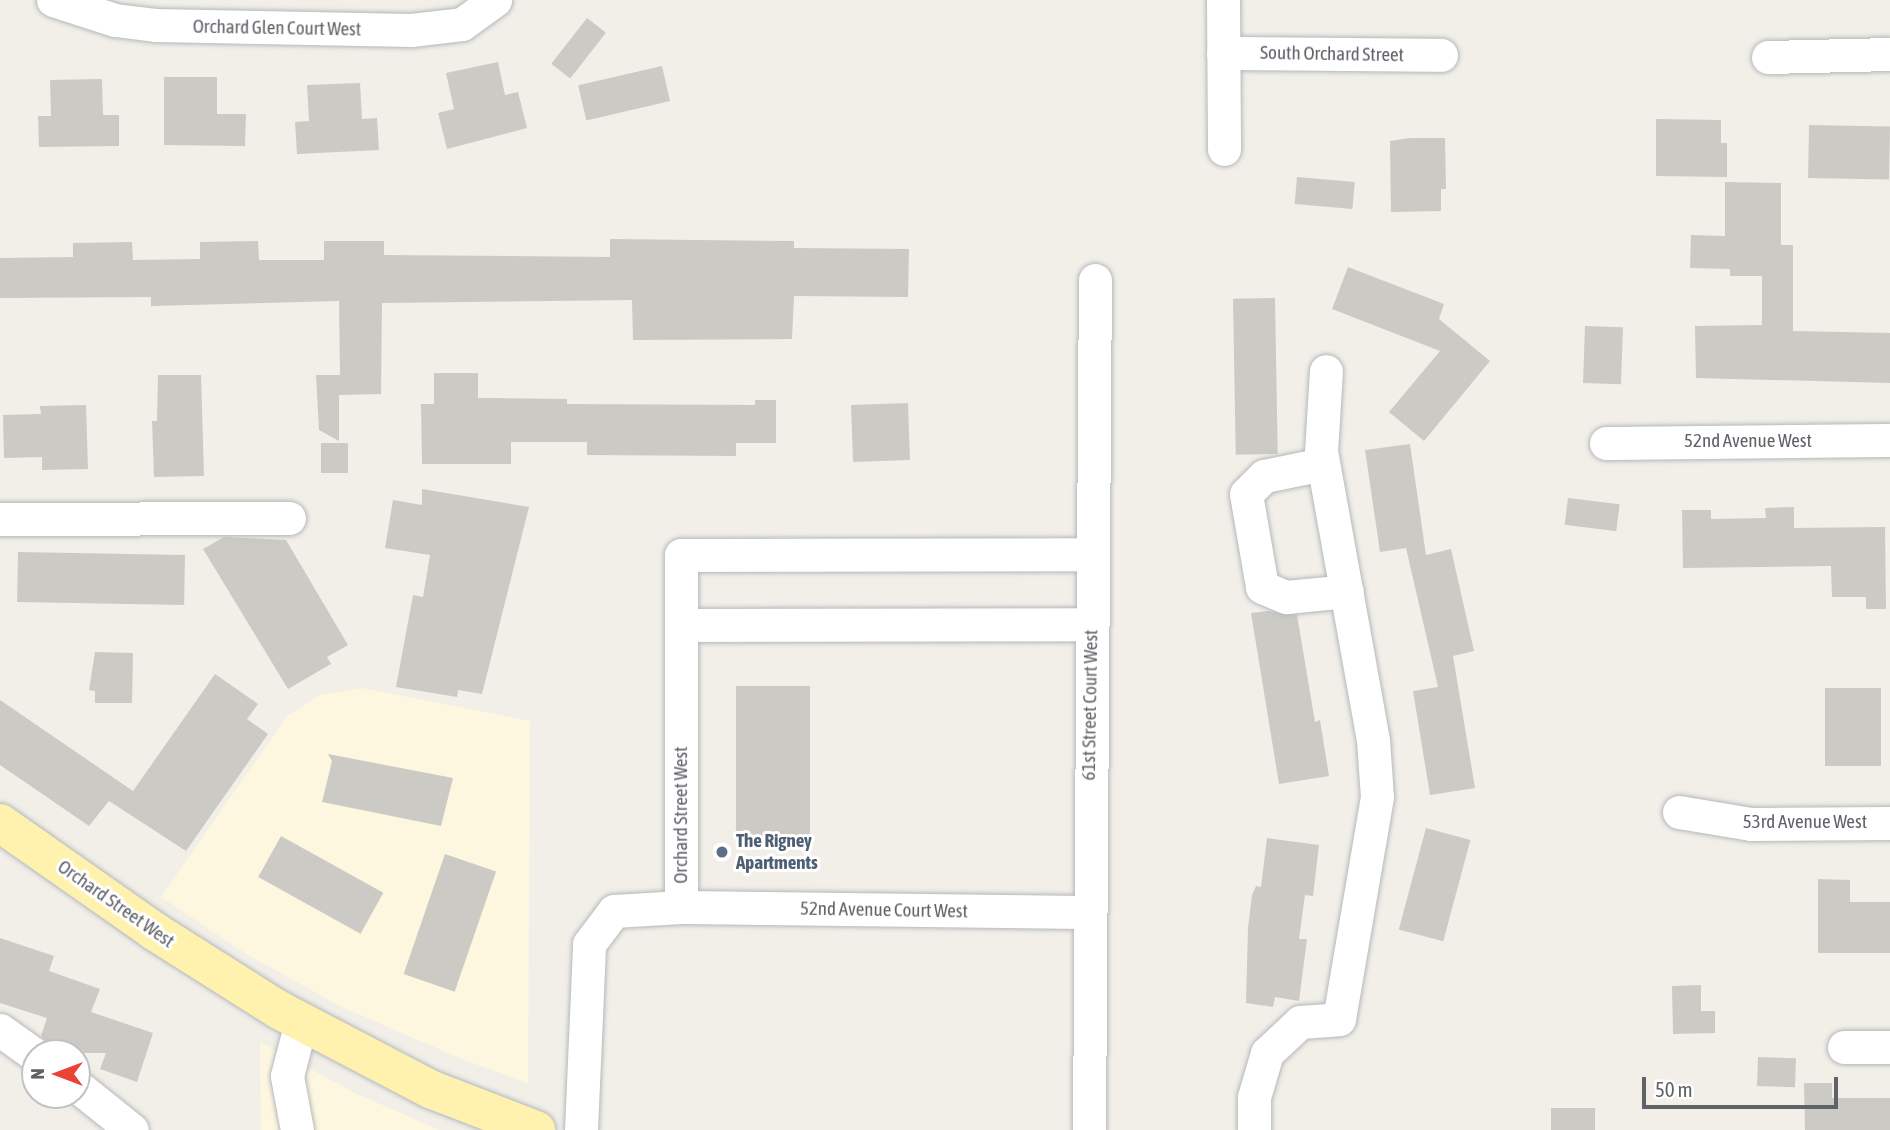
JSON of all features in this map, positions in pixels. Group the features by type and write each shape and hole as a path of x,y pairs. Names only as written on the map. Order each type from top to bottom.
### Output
{"main road":[{"name":"Orchard Street West","path":"0,823 209,968 301,1022 430,1089 536,1130"}],"street":[{"name":"Orchard Glen Court West","path":"53,0 90,14 155,25 411,30 462,24 495,0"},
{"path":"1223,0 1224,149"},
{"name":"South Orchard Street","path":"1223,53 1441,55"},
{"path":"1768,57 1890,54"},
{"name":"61st Street Court West","path":"1089,1130 1087,912 1094,280"},
{"path":"1254,1130 1254,1097 1267,1052 1300,1022 1339,1019 1377,797 1373,740 1323,464 1326,371"},
{"name":"52nd Avenue West","path":"1606,443 1890,440"},
{"path":"1323,464 1264,476 1247,494 1262,587 1286,597 1347,591"},
{"path":"0,519 289,518"},
{"name":"Orchard Street West","path":"581,1130 589,944 614,911 681,907 681,555 1091,554"},
{"path":"681,625 1091,624"},
{"name":"53rd Avenue West","path":"1679,812 1751,824 1890,823"},
{"name":"52nd Avenue Court West","path":"681,907 1087,912"},
{"path":"297,1130 287,1076 301,1022"},
{"path":"0,1030 21,1045"},
{"path":"1844,1047 1890,1047"},
{"path":"91,1097 132,1130"}],"shaded area":[{"path":"362,688 530,721 528,1083 464,1060 340,1006 248,955 161,897 287,716 320,695"},
{"path":"260,1042 355,1093 439,1130 261,1130"}],"building":[{"path":"587,18 606,33 570,78 551,64"},
{"path":"498,62 505,95 518,92 527,128 447,149 438,113 454,109 446,73"},
{"path":"662,66 670,101 586,120 578,85"},
{"path":"164,77 217,77 217,114 246,114 245,146 164,145"},
{"path":"102,79 103,115 119,115 119,146 39,147 38,116 51,116 50,80"},
{"path":"360,83 362,119 377,118 379,150 297,154 295,122 309,121 307,85"},
{"path":"1656,119 1721,120 1721,143 1727,143 1727,177 1656,176"},
{"path":"1809,125 1890,126 1889,179 1808,178"},
{"path":"1445,138 1446,189 1441,189 1441,211 1391,212 1390,141"},
{"path":"1297,177 1355,182 1352,209 1295,204"},
{"path":"1725,182 1781,183 1781,245 1793,245 1793,331 1890,333 1890,383 1696,378 1695,326 1762,325 1762,276 1730,276 1730,269 1690,268 1691,235 1725,236"},
{"path":"610,239 794,241 794,248 909,249 908,297 794,296 792,339 633,340 632,300 382,303 381,394 339,395 339,441 319,430 316,375 340,375 339,301 151,306 151,297 0,298 0,258 73,257 73,243 132,242 133,260 200,259 200,242 258,241 259,260 324,260 324,241 384,241 384,255 610,257"},
{"path":"1348,267 1444,304 1439,319 1490,361 1424,441 1389,412 1440,351 1332,309"},
{"path":"1275,298 1278,454 1236,455 1233,299"},
{"path":"1585,326 1623,327 1621,384 1583,383"},
{"path":"434,373 478,373 478,398 567,399 567,404 755,405 755,400 776,400 776,443 736,443 736,456 587,455 587,442 511,442 511,464 422,464 421,404 434,404"},
{"path":"158,375 201,375 204,476 154,477 152,421 157,421"},
{"path":"908,403 910,460 853,462 851,405"},
{"path":"86,405 88,469 42,470 42,457 4,458 3,415 41,414 40,406"},
{"path":"321,443 348,443 348,473 321,473"},
{"path":"1410,444 1426,555 1451,549 1474,651 1453,656 1475,788 1430,795 1413,691 1438,687 1406,548 1380,552 1365,450"},
{"path":"422,489 529,507 482,694 458,690 457,697 396,687 413,595 423,597 430,555 385,548 393,500 422,505"},
{"path":"1568,498 1620,504 1616,531 1565,525"},
{"path":"1794,507 1794,528 1885,527 1886,609 1866,609 1866,597 1832,597 1831,566 1683,568 1682,510 1711,510 1711,519 1766,518 1765,508"},
{"path":"224,537 286,540 348,645 327,657 331,664 288,689 203,549"},
{"path":"18,552 185,555 184,605 17,602"},
{"path":"1268,611 1297,615 1315,722 1320,720 1329,776 1279,784 1251,613"},
{"path":"95,652 133,653 132,703 95,703 95,691 89,690"},
{"path":"215,674 258,704 247,719 268,734 186,851 109,801 89,826 0,765 0,700 133,791"},
{"path":"736,686 810,686 810,843 736,843"},
{"path":"1825,688 1881,688 1881,766 1825,766"},
{"path":"328,754 453,778 441,826 322,802 332,761"},
{"path":"1426,828 1470,840 1443,941 1399,929"},
{"path":"281,836 383,893 361,934 258,877"},
{"path":"1267,838 1319,845 1313,896 1305,895 1299,939 1307,939 1299,1001 1275,997 1273,1007 1246,1003 1248,928 1252,895 1256,886 1261,887"},
{"path":"445,854 496,872 455,992 404,974"},
{"path":"1818,879 1850,880 1850,902 1890,902 1890,953 1818,953"},
{"path":"0,938 54,956 49,971 100,989 91,1012 153,1033 137,1082 100,1069 106,1053 91,1053 91,1039 44,1039 41,1036 47,1018 0,1003"},
{"path":"1701,985 1701,1011 1715,1011 1715,1033 1673,1034 1672,986"},
{"path":"1758,1057 1796,1058 1795,1087 1757,1086"},
{"path":"1804,1083 1832,1083 1832,1098 1890,1098 1890,1130 1805,1130"},
{"path":"1551,1108 1595,1108 1595,1130 1551,1130"}],"place":[{"name":"The Rigney Apartments","path":"722,852"}]}
